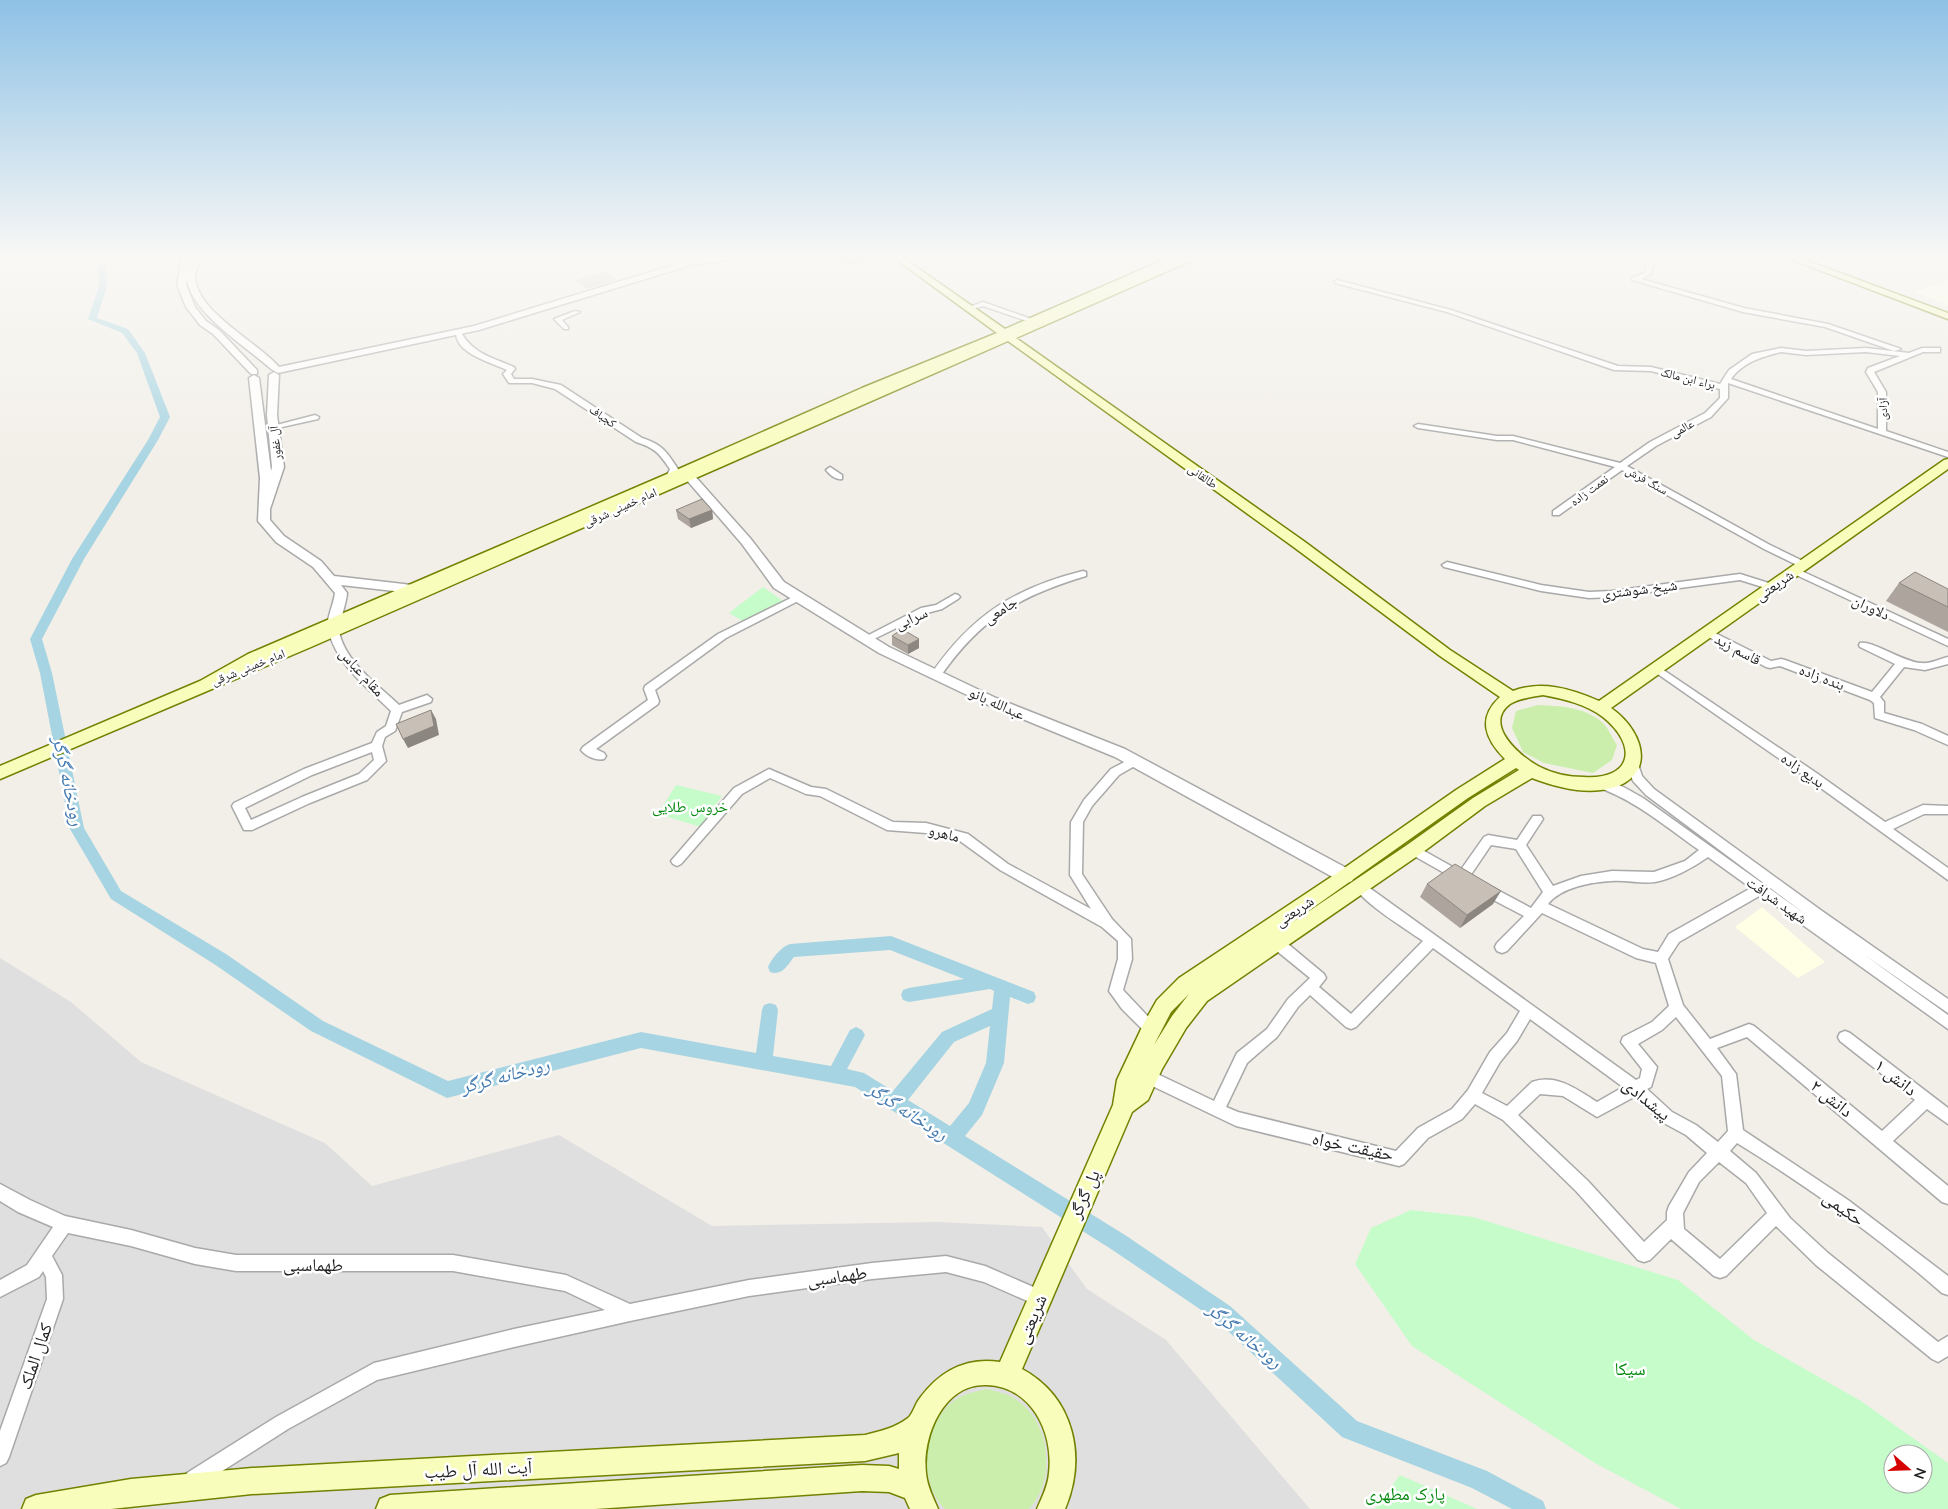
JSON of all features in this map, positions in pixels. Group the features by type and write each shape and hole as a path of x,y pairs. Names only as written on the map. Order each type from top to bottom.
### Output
{"main road":[{"name":"طالقانی","path":"995,327 1300,545 1445,653 1510,696"},
{"path":"1005,335 1020,327"},
{"path":"1005,335 1023,327"},
{"name":"امام خمینی شرقی","path":"0,773 205,684 253,657 333,627 687,474 866,390 1005,335"},
{"name":"شریعتی","path":"1600,708 1948,462"},
{"name":"امام خمینی شرقی","path":"333,627 412,589 670,477 687,474"},
{"path":"1525,691 1552,692 1582,699 1600,708 1617,721 1629,735 1634,750 1633,764 1621,777 1602,784 1576,784 1549,778 1532,770 1506,751 1495,734 1492,719 1498,705 1510,696 1525,691"},
{"name":"شریعتی","path":"1119,1115 1142,1093 1154,1063 1178,1022 1200,996 1277,943 1462,794 1517,760"},
{"name":"شریعتی","path":"1119,1115 1127,1080 1151,1029 1164,1006 1186,984 1353,881 1413,850 1479,802 1532,770"},
{"name":"پل گرگر","path":"1054,1263 1119,1115"},
{"name":"شریعتی","path":"1007,1374 1054,1263"},
{"path":"919,1498 911,1456 917,1426 928,1404 945,1387 964,1376 986,1371 1007,1374 1027,1385 1044,1401 1056,1423 1063,1448 1063,1475 1066,1504 1069,1509"},
{"name":"آیت الله آل طیب","path":"36,1509 131,1492 252,1481 865,1448 898,1440 917,1426"},
{"path":"1051,1509 1057,1499 1063,1475"},
{"path":"390,1509 862,1478 889,1479 919,1498"}],"street":[{"path":"209,327 214,330 254,375 267,367 275,371 478,327"},
{"path":"228,327 263,356 275,371"},
{"name":"براء ابن مالک","path":"1497,327 1617,368 1651,369 1725,383 1882,431 1948,455"},
{"path":"1834,327 1868,338 1910,355"},
{"name":"کجباف","path":"458,332 460,341 480,356 495,360 511,369 507,374 512,381 532,381 558,387 606,420 640,440 654,445 662,452 674,469 670,477"},
{"path":"1725,383 1732,372 1755,356 1781,350 1806,353 1866,350 1910,355"},
{"name":"آزادی","path":"1882,431 1882,392 1870,372 1871,370 1922,350 1937,350"},
{"name":"آل غفور","path":"264,509 278,467 272,414 275,371"},
{"name":"آل غفور","path":"254,375 266,478 264,522 280,539 317,564 341,593 339,609 333,627"},
{"name":"عالمی","path":"1621,466 1653,444 1708,415 1724,398 1725,383"},
{"path":"273,427 315,417"},
{"name":"سنگ فرش","path":"1418,426 1497,438 1513,438 1621,466 1751,538 1799,568"},
{"name":"نعمت زاده","path":"1556,513 1621,466"},
{"path":"830,470 839,477"},
{"name":"عبدالله بانو","path":"687,474 746,541 779,585 866,639 884,650 991,702 1120,753 1353,881"},
{"name":"شیخ شوشتری","path":"1447,565 1571,595 1618,595 1634,590 1740,577 1772,587"},
{"name":"دلاوران","path":"1799,568 1948,643"},
{"name":"جامعی","path":"936,675 951,651 984,619 1025,594 1059,580 1084,574"},
{"path":"330,580 365,582 387,588 412,589"},
{"path":"600,756 587,750 654,701 650,689 722,636 799,597"},
{"name":"سرابی","path":"866,639 924,610 939,607 955,597"},
{"name":"مقام عباس","path":"333,627 334,640 346,658 396,710"},
{"name":"قاسم زید","path":"1707,632 1770,665"},
{"path":"1864,645 1902,663 1922,668 1932,667 1948,660"},
{"name":"بنده زاده","path":"1770,665 1781,662 1874,697"},
{"path":"1902,663 1874,697 1879,702 1879,715 1918,728 1948,741"},
{"name":"بدیع زاده","path":"1656,668 1948,874"},
{"path":"376,746 308,772 238,806 248,826 363,777 380,761 376,746 381,734 391,728 396,710 427,699"},
{"path":"1134,761 1115,772 1088,803 1077,822 1076,875 1107,923 1124,939 1125,959 1116,990 1127,1006 1151,1029"},
{"name":"شهید شرافت","path":"1633,764 1637,778 1650,792 1948,1007"},
{"name":"ماهرو","path":"677,861 738,791 769,773 810,791 822,792 890,826 926,828 964,837 1004,867 1107,923"},
{"name":"شهید شرافت","path":"1602,784 1619,790 1639,801 1948,1023"},
{"path":"1884,828 1923,809 1948,810"},
{"path":"1520,846 1537,819"},
{"path":"1462,878 1488,840 1520,846 1550,892"},
{"path":"1413,850 1462,878 1641,954 1661,958"},
{"path":"1502,946 1550,892 1581,881 1612,876 1655,877 1689,864 1707,851"},
{"name":"پیشدادی","path":"1353,881 1374,899 1581,1047 1635,1088 1667,1117 1691,1130 1751,1178 1784,1224 1822,1259 1943,1349"},
{"path":"1661,958 1674,938 1761,889"},
{"path":"1310,987 1351,1023 1432,940"},
{"path":"1217,1110 1242,1058 1272,1033 1293,1003 1319,978 1277,943"},
{"path":"1661,958 1677,1008 1729,1074 1736,1134 1694,1176 1675,1212 1676,1233 1720,1270 1767,1223 1778,1216"},
{"path":"1508,1115 1537,1087 1565,1089 1597,1110 1646,1082 1650,1067 1628,1042 1657,1026 1677,1008"},
{"name":"حقیقت خواه","path":"1149,1077 1236,1119 1399,1160 1423,1133 1457,1114 1473,1095 1495,1058 1512,1037 1528,1010"},
{"name":"دانش ۲","path":"1707,1046 1749,1030 1948,1196"},
{"name":"دانش ۱","path":"1845,1037 1948,1117"},
{"path":"1473,1095 1508,1115 1582,1186 1644,1254 1675,1224"},
{"path":"1883,1140 1926,1100"},
{"name":"حکیمی","path":"1736,1134 1770,1155 1846,1208 1922,1264 1948,1287"},
{"name":"طهماسبی","path":"0,1192 24,1206 64,1224 132,1238 195,1256 236,1263 454,1263 566,1283 630,1313"},
{"path":"0,1289 32,1271 64,1224"},
{"name":"کمال الملک","path":"0,1457 55,1299 54,1275 43,1256"},
{"name":"طهماسبی","path":"182,1488 282,1423 374,1372 514,1338 749,1288 872,1271 946,1264 985,1274 1040,1298"}],"shaded area":[{"path":"1762,907 1825,962 1798,978 1735,927"},
{"path":"0,958 71,1002 141,1062 325,1143 372,1186 559,1135 712,1226 938,1222 1042,1227 1087,1289 1166,1340 1310,1509 0,1509"}],"green space":[{"path":"763,587 786,603 746,623 729,613"},
{"path":"1538,705 1580,710 1602,722 1617,745 1612,760 1593,773 1544,763 1523,752 1512,728 1516,711"},
{"name":"خروس طلایی","path":"676,785 722,796 701,827 658,814"},
{"name":"سیکا","path":"1411,1210 1473,1217 1678,1280 1754,1340 1861,1401 1921,1444 1883,1444 1883,1494 1933,1494 1933,1452 1948,1463 1948,1509 1681,1509 1595,1463 1412,1346 1355,1264 1371,1228"},
{"path":"987,1389 1014,1398 1032,1414 1044,1441 1046,1470 1043,1485 1029,1509 945,1509 936,1498 930,1484 927,1470 929,1440 934,1426 951,1403 959,1397"},
{"name":"پارک مطهری","path":"1400,1475 1477,1509 1375,1509"}],"building":[{"path":"702,499 712,510 689,519 676,510"},
{"path":"1915,572 1948,589 1948,607 1899,583"},
{"path":"902,629 919,639 908,645 892,636"},
{"path":"431,710 434,726 403,739 396,724"},
{"path":"1455,864 1501,891 1467,915 1427,884"}],"waterway":[{"name":"رودخانه گرگر","path":"115,327 125,331 141,353 165,417 153,440 78,559 36,639 46,673 77,829 116,895 220,959 317,1026 447,1090 641,1040 835,1075"},
{"path":"776,967 790,951 891,943 990,982"},
{"path":"909,995 990,982"},
{"path":"990,982 1003,987"},
{"path":"952,1138 976,1109 995,1063 1003,987"},
{"path":"1003,987 1028,997"},
{"path":"764,1062 770,1010"},
{"path":"895,1102 948,1037 1000,1014"},
{"path":"835,1075 856,1035"},
{"name":"رودخانه گرگر","path":"835,1075 858,1079 895,1102"},
{"name":"رودخانه گرگر","path":"895,1102 952,1138"},
{"name":"رودخانه گرگر","path":"952,1138 1118,1242 1223,1313 1350,1429 1479,1479 1535,1509"}]}
